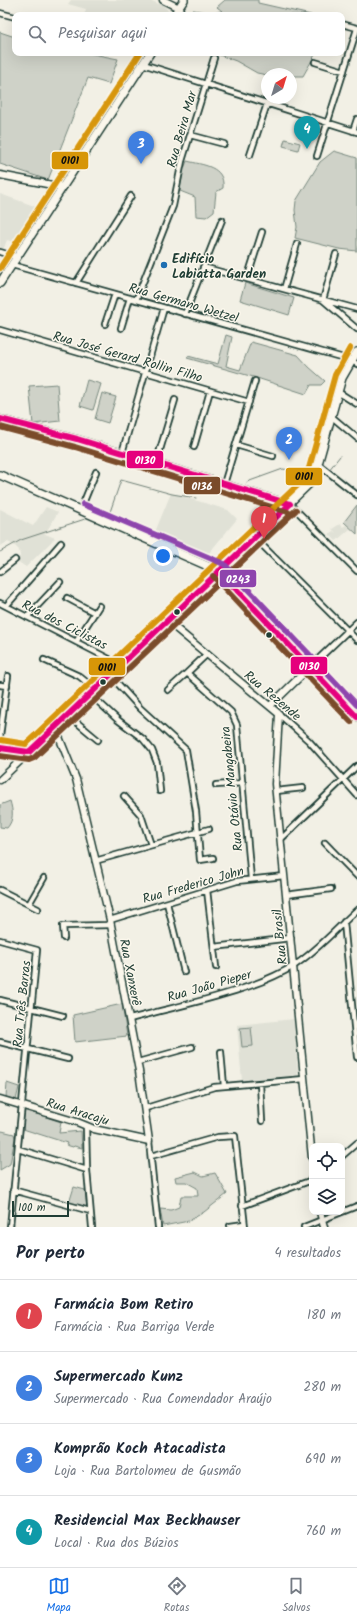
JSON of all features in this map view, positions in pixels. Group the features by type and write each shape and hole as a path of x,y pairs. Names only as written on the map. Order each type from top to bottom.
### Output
{"main road":[{"path":"176,12 184,0"},
{"path":"0,283 148,56"},
{"path":"0,475 219,572 310,483 318,464 338,392 354,362 357,352"}],"street":[{"path":"163,0 179,8"},
{"path":"0,13 12,16"},
{"path":"317,156 357,29 345,25"},
{"name":"Rua Beira Mar","path":"121,328 173,206 180,169 214,58"},
{"path":"315,62 344,71"},
{"path":"143,64 206,84 261,99"},
{"path":"250,155 267,104"},
{"path":"277,104 355,131 357,119"},
{"path":"190,135 224,144"},
{"path":"0,174 62,187"},
{"path":"76,283 131,196"},
{"path":"185,314 222,220"},
{"path":"248,279 262,232"},
{"path":"284,289 297,244"},
{"path":"0,252 17,257"},
{"path":"323,300 336,254"},
{"name":"Rua Germano Wetzel","path":"12,265 354,362"},
{"path":"203,267 357,309"},
{"path":"105,324 115,294"},
{"path":"323,300 357,329"},
{"path":"122,453 164,308"},
{"name":"Rua José Gerard Rollin Filho","path":"0,330 249,402"},
{"path":"224,484 255,381"},
{"path":"194,447 210,391"},
{"path":"338,392 357,404"},
{"path":"156,463 175,400"},
{"path":"331,416 357,438"},
{"path":"0,419 122,453 290,504 357,572"},
{"path":"236,445 273,456"},
{"path":"318,464 357,495"},
{"path":"80,510 96,472"},
{"path":"254,537 357,640"},
{"path":"6,606 61,544"},
{"path":"0,572 15,560"},
{"path":"0,780 219,572 357,717"},
{"path":"27,617 60,582"},
{"path":"67,598 95,613"},
{"name":"Rua dos Ciclistas","path":"0,603 121,665"},
{"path":"76,642 99,606"},
{"name":"Rua Rezende","path":"167,621 270,706 308,740 357,795"},
{"path":"270,706 357,622"},
{"path":"168,690 207,654"},
{"path":"44,660 79,676 118,720 143,739 152,750 157,763 160,791"},
{"name":"Rua Otávio Mangabeira","path":"187,673 234,716 238,731 251,879"},
{"path":"110,675 140,708 186,750 193,788 200,860 213,858"},
{"path":"0,736 8,676"},
{"path":"0,686 7,686"},
{"name":"Rua Brasil","path":"279,714 275,772 276,792 310,1143"},
{"path":"68,715 98,740"},
{"name":"Rua Xanxerê","path":"55,728 76,779 110,923 130,1019 146,1108 158,1227"},
{"path":"0,748 29,752"},
{"path":"281,839 357,766"},
{"path":"216,785 243,783"},
{"path":"276,792 303,788"},
{"path":"124,796 141,815 151,846"},
{"path":"95,861 209,829"},
{"path":"325,843 357,876"},
{"name":"Rua Frederico John","path":"64,938 63,926 110,923 233,882 284,876"},
{"path":"29,904 44,878"},
{"path":"286,895 331,889"},
{"path":"0,890 38,909"},
{"path":"207,890 216,967"},
{"path":"167,903 184,972"},
{"name":"Rua João Pieper","path":"130,1019 241,988 293,966 310,954 357,910"},
{"path":"344,922 357,1057"},
{"path":"214,947 291,938"},
{"name":"Rua Três Barras","path":"0,940 37,950 10,1227"},
{"path":"0,1000 63,1016"},
{"path":"0,1042 68,1060"},
{"path":"138,1062 192,1047"},
{"path":"221,1052 224,1086"},
{"path":"146,1108 208,1088 304,1079"},
{"path":"260,1083 262,1121"},
{"name":"Rua Aracaju","path":"0,1099 94,1129 149,1141"},
{"path":"86,1126 87,1170 92,1227"},
{"path":"151,1156 218,1137 235,1136 244,1225 230,1226"},
{"path":"345,1153 357,1143"},
{"path":"18,1149 87,1170"},
{"path":"242,1206 309,1181"},
{"path":"14,1190 90,1211"},
{"path":"304,1227 357,1206"},
{"path":"321,1215 324,1227"}],"shaded area":[{"path":"71,0 149,0 162,5 168,10 167,12 85,12 86,9 68,4"},
{"path":"225,0 258,0 258,3 298,12 218,12 222,11 217,7"},
{"path":"193,10 207,12 192,12"},
{"path":"0,32 12,36 12,56 103,56 118,59 109,84 88,78 48,180 0,164"},
{"path":"222,56 314,56 303,76 297,76 297,68 261,68 261,74 236,61"},
{"path":"285,139 300,143 298,150 283,146"},
{"path":"334,151 357,158 357,251 339,249 295,238 297,227 295,210 296,201 320,162"},
{"path":"187,161 212,168 217,171 223,181 223,188 216,192 214,211 206,217 196,216 195,197 180,191 183,171"},
{"path":"0,194 40,208 19,244 7,240 0,258"},
{"path":"245,283 294,298 289,315 240,300"},
{"path":"226,335 232,337 226,366 240,370 251,342 298,355 325,381 321,385 311,385 306,394 187,358 188,356 218,364"},
{"path":"87,380 101,384 93,410 80,406"},
{"path":"57,384 60,421 33,424 29,386"},
{"path":"102,393 116,397 108,423 95,419"},
{"path":"171,493 228,510 237,519 204,559 153,537"},
{"path":"357,505 357,534 344,522"},
{"path":"46,507 58,512 45,534 55,538 26,567 17,561 20,556 19,550 15,546 8,542 0,546 0,509 33,526"},
{"path":"340,524 343,527 346,525 350,529 336,541 329,534 333,531 336,533 332,529"},
{"path":"10,801 12,812 11,822 7,828 0,827 0,805"},
{"path":"122,1004 127,1036 75,1042 73,1015"},
{"path":"294,1019 298,1075 242,1081 237,1025"},
{"path":"251,1027 253,1046 242,1047 240,1028"},
{"path":"7,1083 19,1087 16,1100 6,1097"},
{"path":"25,1110 61,1122 59,1133 81,1131 82,1148 66,1145 67,1143 23,1129 21,1148 19,1146 23,1111"},
{"path":"2,1131 14,1134 15,1138 10,1164 0,1170 0,1133"},
{"path":"195,1172 203,1176 215,1173 227,1194 204,1212 189,1221 163,1226 160,1209 171,1210 179,1207 181,1196 198,1196 197,1188 186,1182 176,1182 175,1177"},
{"path":"74,1187 85,1190 87,1208 69,1203"}],"waterway":[{"path":"329,470 340,456"},
{"path":"247,482 283,469 307,473"},
{"path":"102,513 110,512 121,480 172,494 196,498"},
{"path":"0,552 21,540 85,519"}],"transit line":[{"name":"0101","path":"0,268 138,56"},
{"name":"0101","path":"1,740 26,744 301,482 309,468 335,375 350,348"},
{"name":"0130","path":"0,419 77,439 290,504"},
{"name":"0136","path":"0,427 75,447 288,512"},
{"name":"0243","path":"83,504 224,564 357,705"},
{"name":"0130","path":"0,748 29,752 290,504"},
{"name":"0136","path":"0,756 29,760 34,758 296,510"},
{"name":"0130","path":"219,571 357,717"},
{"name":"0136","path":"213,576 351,722"}],"place":[{"name":"Residencial Max Beckhauser","path":"307,149"},
{"name":"Komprão Koch Atacadista","path":"141,164"},
{"name":"Edifício Labiatta Garden","path":"164,265"},
{"name":"Supermercado Kunz","path":"289,460"},
{"name":"Farmácia Bom Retiro","path":"264,539"}]}
